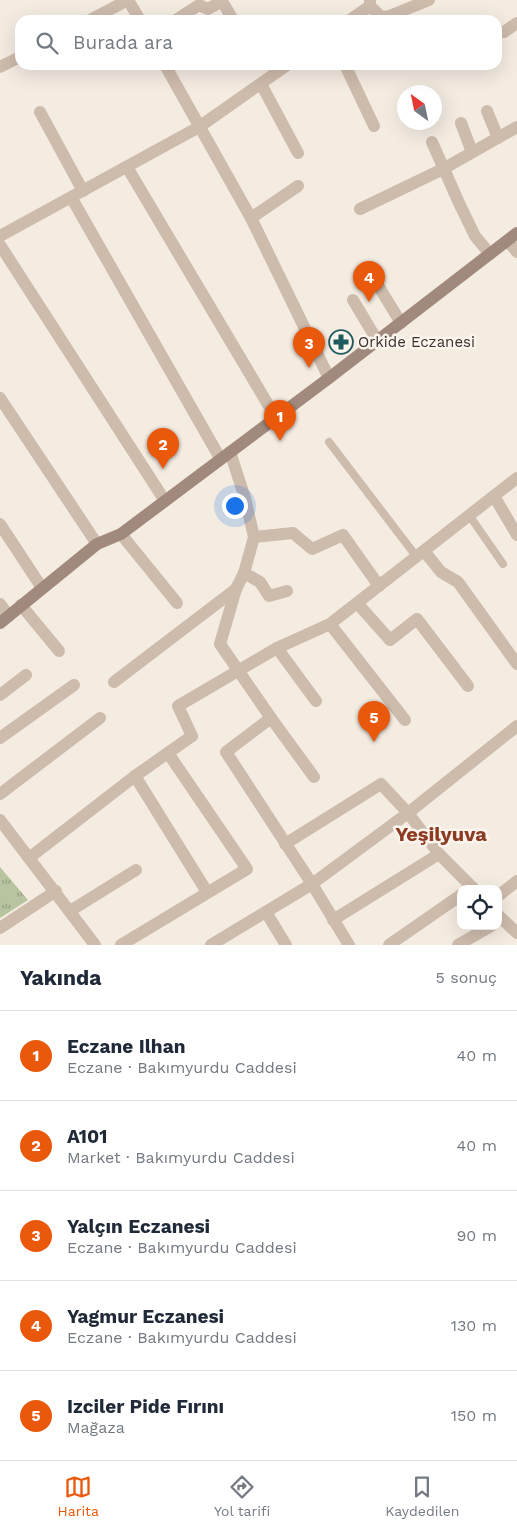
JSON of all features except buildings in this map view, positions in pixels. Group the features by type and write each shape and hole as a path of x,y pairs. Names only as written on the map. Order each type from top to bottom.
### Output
{"main road":[{"path":"4,619 97,544 120,534 165,502 514,236"}],"street":[{"path":"100,15 128,0 137,15"},
{"path":"392,15 429,0"},
{"path":"184,15 199,5 208,9 222,1 230,15"},
{"path":"356,15 370,3 379,15"},
{"path":"504,32 517,23"},
{"path":"0,67 15,60"},
{"path":"168,70 251,218 329,378"},
{"path":"0,236 199,127 280,70"},
{"path":"347,70 374,126"},
{"path":"261,84 298,152"},
{"path":"487,111 498,138"},
{"path":"40,112 83,191"},
{"path":"461,123 472,152"},
{"path":"360,209 443,168 517,127"},
{"path":"432,142 475,236 490,254"},
{"path":"127,167 276,418"},
{"path":"251,218 298,186"},
{"path":"71,197 225,455 245,498 254,537 220,644 314,777"},
{"path":"514,236 517,252"},
{"path":"0,245 165,502"},
{"path":"376,282 401,323"},
{"path":"353,300 377,340"},
{"path":"0,398 97,544"},
{"path":"29,858 135,776 192,736 178,706 277,648 330,624 517,478"},
{"path":"494,496 517,535"},
{"path":"0,524 42,588"},
{"path":"254,537 293,533 312,549 343,535 378,586"},
{"path":"120,534 177,603"},
{"path":"420,554 441,572 458,582 517,664"},
{"path":"244,572 260,582 269,596 287,591"},
{"path":"114,682 236,589"},
{"path":"0,604 4,619"},
{"path":"358,604 390,640 416,619 468,686"},
{"path":"21,605 59,651"},
{"path":"330,624 405,720"},
{"path":"277,648 316,701"},
{"path":"0,695 26,675"},
{"path":"0,738 74,685"},
{"path":"0,794 100,718"},
{"path":"271,718 226,752 312,884 349,945"},
{"path":"211,945 312,884 408,813 517,726"},
{"path":"121,945 246,869 168,753"},
{"path":"135,776 208,892"},
{"path":"285,844 381,784 408,813 439,854 470,885"},
{"path":"0,820 56,891 95,945"},
{"path":"334,920 439,854"},
{"path":"70,911 136,870"},
{"path":"502,893 517,881"},
{"path":"0,928 56,891"},
{"path":"388,945 457,899"},
{"path":"266,912 286,945"},
{"path":"502,921 517,933"},
{"path":"458,945 484,930"}],"lane":[{"path":"328,442 420,554"},
{"path":"469,516 503,564"}],"green space":[{"path":"0,867 28,900 0,918"}],"place":[{"name":"Yagmur Eczanesi","path":"369,302"},
{"name":"Orkide Eczanesi","path":"341,342"},
{"name":"Yalçın Eczanesi","path":"309,368"},
{"name":"Eczane Ilhan","path":"280,441"},
{"name":"A101","path":"163,469"},
{"name":"Izciler Pide Fırını","path":"374,742"}],"district":[{"name":"Yeşilyuva","path":"441,834"}]}
